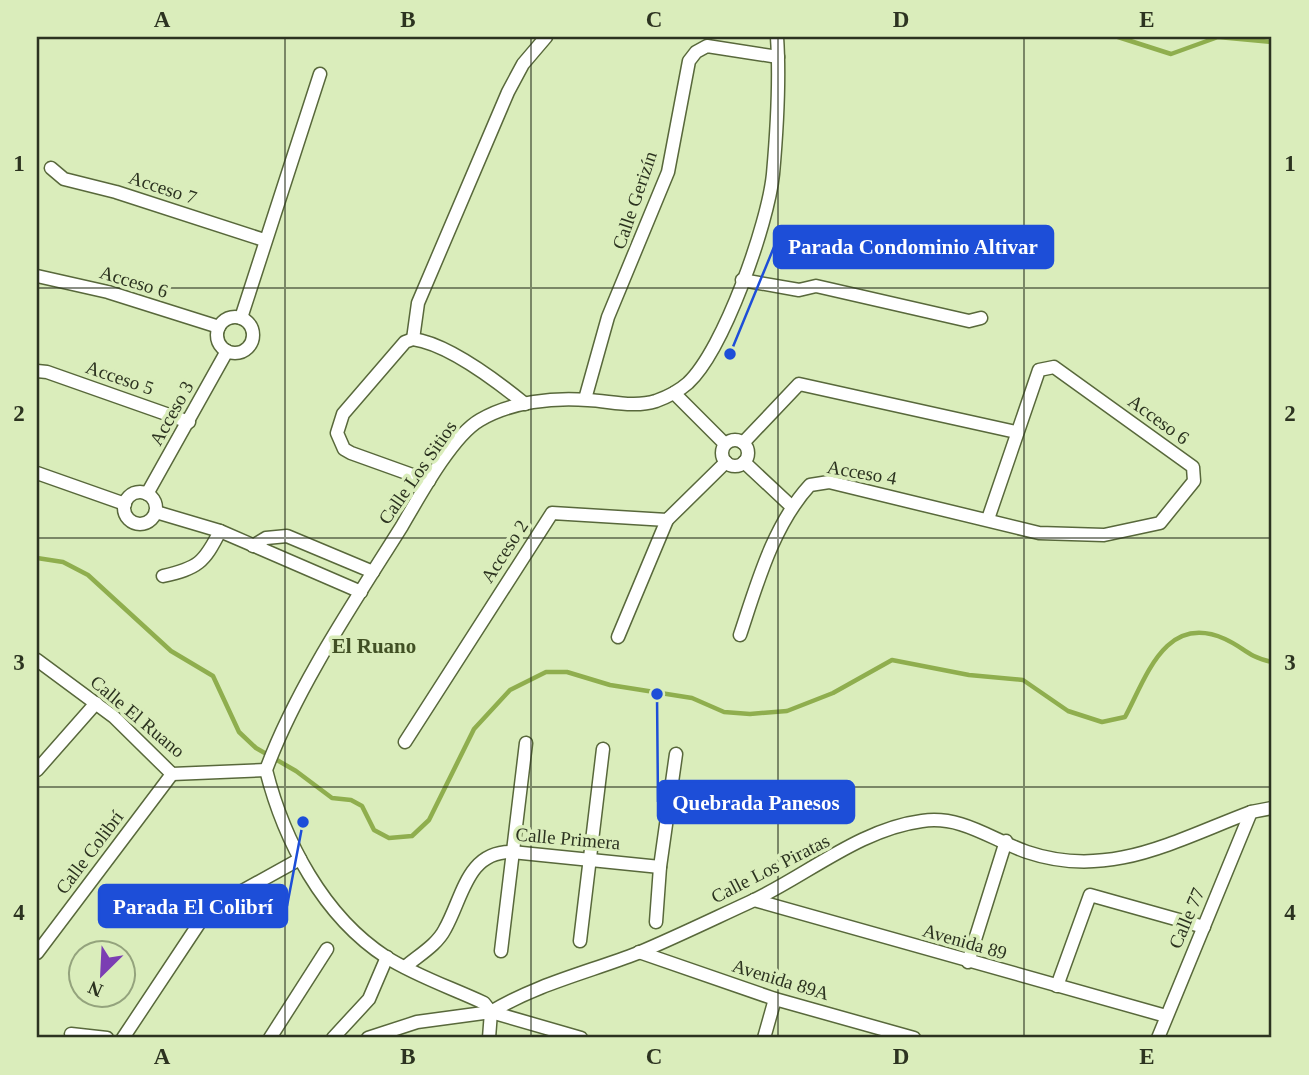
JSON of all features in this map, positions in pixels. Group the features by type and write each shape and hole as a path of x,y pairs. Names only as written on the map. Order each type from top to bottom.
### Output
{"street":[{"path":"429,481 351,453 345,449 337,433 343,414 399,347 413,338 418,303 508,92 523,64 546,37"},
{"name":"Calle Los Sitios","path":"266,770 293,711 361,592 429,481 467,429 495,413 525,404 585,399 637,404 655,401 674,393 699,369 742,280 764,219 773,176 777,37"},
{"name":"Calle Gerizín","path":"585,399 608,317 668,172 689,61 707,46 778,57"},
{"path":"241,318 264,240 320,74"},
{"name":"Acceso 7","path":"51,167 64,178 264,240"},
{"name":"Acceso 6","path":"37,276 107,292 219,327"},
{"path":"742,280 799,290 816,286 969,321 981,318"},
{"path":"241,318 253,330 252,342 244,350 227,351 219,343 219,327 226,320 241,318"},
{"path":"413,338 436,346 503,386 525,404"},
{"name":"Acceso 3","path":"147,494 227,351"},
{"name":"Acceso 6","path":"988,519 1039,533 1115,533 1160,523 1194,481 1193,467 1054,367 1039,370 1016,432"},
{"name":"Acceso 5","path":"37,371 47,372 189,422"},
{"path":"743,443 799,384 1016,432 988,519"},
{"path":"674,393 725,444"},
{"path":"736,440 743,443 747,454 744,461 737,465 726,462 722,451 725,444 736,440"},
{"path":"744,461 791,506"},
{"path":"618,638 667,520 726,462"},
{"path":"37,472 125,504"},
{"name":"Acceso 4","path":"740,635 755,589 791,506 810,485 829,482 988,519"},
{"path":"136,492 147,494 155,501 156,512 150,522 134,523 126,515 125,504 136,492"},
{"path":"156,512 220,531 361,592"},
{"name":"Acceso 2","path":"405,742 552,513 667,520"},
{"path":"163,576 188,570 204,560 220,531"},
{"path":"253,546 266,538 287,536 373,572"},
{"name":"Calle El Ruano","path":"37,660 96,703 172,774 266,770"},
{"path":"37,770 96,703"},
{"path":"501,951 526,743"},
{"path":"580,941 603,749"},
{"path":"656,922 660,867 676,754"},
{"path":"266,770 281,820 300,859 321,891 359,936 387,957 484,1003 491,1012 489,1038"},
{"name":"Calle Colibrí","path":"37,953 172,774"},
{"name":"Calle Los Piratas","path":"491,1012 520,995 639,952 754,900 872,836 907,823 946,820 1006,841 1026,852 1071,863 1126,859 1251,812 1272,808"},
{"name":"Calle 77","path":"1158,1038 1251,812"},
{"path":"968,962 1006,841"},
{"name":"Calle Primera","path":"405,967 438,940 463,885 480,863 499,852 588,858 660,867"},
{"path":"123,1038 208,909 300,859"},
{"path":"1057,986 1090,895 1203,926"},
{"name":"Avenida 89","path":"754,900 1166,1016"},
{"path":"270,1038 327,949"},
{"name":"Avenida 89A","path":"639,952 775,999 914,1038"},
{"path":"333,1038 369,999 387,957"},
{"path":"764,1038 775,999"},
{"path":"368,1038 417,1022 491,1012 581,1038"},
{"path":"71,1034 107,1038"}],"waterway":[{"path":"1118,37 1171,54 1218,37 1272,42"},
{"path":"37,558 63,562 88,575 171,651 213,676 239,732 256,748 296,771 332,798 351,800 362,806 374,830 389,838 412,836 429,820 474,729 510,690 546,672 567,672 610,685 692,698 724,712 750,714 787,711 833,693 892,660 969,675 1023,680 1068,711 1102,722 1125,717 1160,653 1187,634 1204,633 1225,639 1263,660 1272,662"}],"place":[{"name":"Parada Condominio Altivar","path":"730,354"},
{"name":"Quebrada Panesos","path":"657,694"},
{"name":"Parada El Colibrí","path":"303,822"}],"district":[{"name":"El Ruano","path":"374,646"}]}
